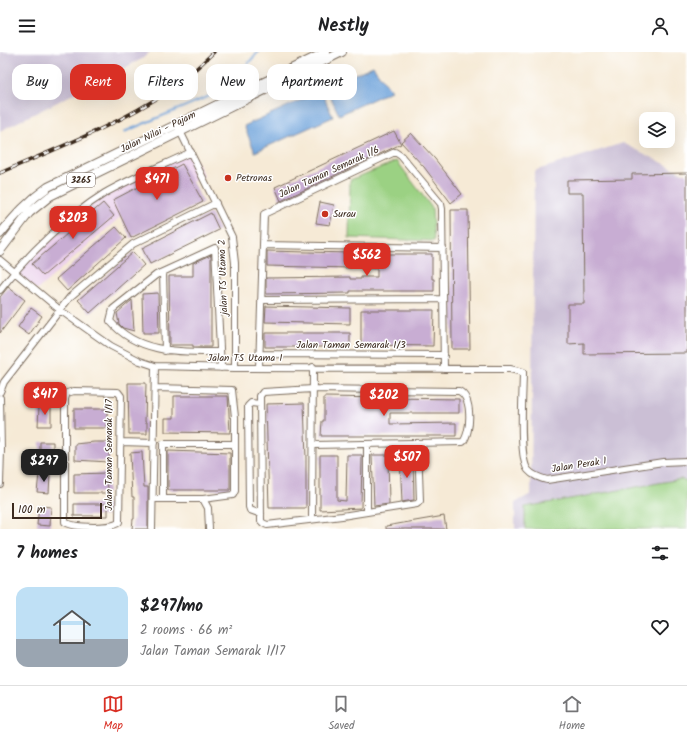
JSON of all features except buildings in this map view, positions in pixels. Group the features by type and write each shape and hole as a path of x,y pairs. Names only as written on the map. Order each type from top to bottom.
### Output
{"main road":[{"name":"Jalan Nilai - Pajam","path":"0,251 29,214 50,196 326,52"},
{"name":"Jalan Nilai - Pajam","path":"0,234 18,211 48,187 179,129 342,52"}],"street":[{"name":"jalan TS Utama 2","path":"179,129 230,230 234,247 235,368"},
{"path":"0,290 14,272 60,228 106,193 191,152"},
{"name":"Jalan Taman Semarak 1/6","path":"259,368 264,214 395,152 402,156 441,204 444,369"},
{"path":"0,392 4,382 70,297 133,244 216,203"},
{"path":"263,245 443,248"},
{"path":"220,352 165,350 138,342 119,332 110,322 113,309 156,275 215,248 221,368"},
{"name":"Jalan TS Utama 1","path":"0,260 60,310 119,351 155,366 221,368 314,367 510,369 524,372"},
{"path":"163,272 165,350"},
{"path":"261,300 443,299"},
{"name":"Jalan Taman Semarak 1/3","path":"259,354 444,355"},
{"path":"152,529 155,366"},
{"path":"312,519 314,367"},
{"name":"Jalan Perak 1","path":"524,372 523,453 527,470 537,478 547,480 663,462 687,461"},
{"path":"153,499 203,499 233,495 235,486 234,396 232,390 155,388"},
{"path":"314,445 463,442 466,438 468,430 468,407 464,394 459,391 313,389 269,390 263,392 260,396 260,404 261,514 263,523 267,524 367,512 419,503 418,443"},
{"name":"Jalan Taman Semarak 1/17","path":"74,391 118,392 122,401 121,442 119,522 112,527 69,525 65,522 65,399 67,393 74,391"},
{"path":"0,398 2,450 0,484"},
{"path":"260,404 251,404 248,406 249,509 261,514"},
{"path":"121,442 154,443"},
{"path":"163,499 163,444 235,444"},
{"path":"367,444 367,512"},
{"path":"203,499 208,508 209,529"}],"shaded area":[{"path":"0,52 150,52 142,59 126,67 126,64 70,64 70,96 62,100 62,64 12,64 12,100 61,100 0,131"},
{"path":"623,143 687,175 687,529 515,529 515,503 531,494 534,171"},
{"path":"191,152 204,176 119,218 37,290 14,272 106,193"}],"green space":[{"path":"397,161 432,208 434,241 349,238 350,180"},
{"path":"681,479 687,481 687,529 525,529 525,507"}],"water":[{"path":"373,66 391,91 339,115 332,100 357,100 357,73"},
{"path":"301,100 325,100 333,117 255,152 244,126"}],"waterway":[{"path":"124,132 212,95 231,83 258,52"}],"railway":[{"path":"0,173 109,125 150,103 176,86 214,52"}],"place":[{"name":"Petronas","path":"228,178"},
{"name":"Surau","path":"325,214"}]}
